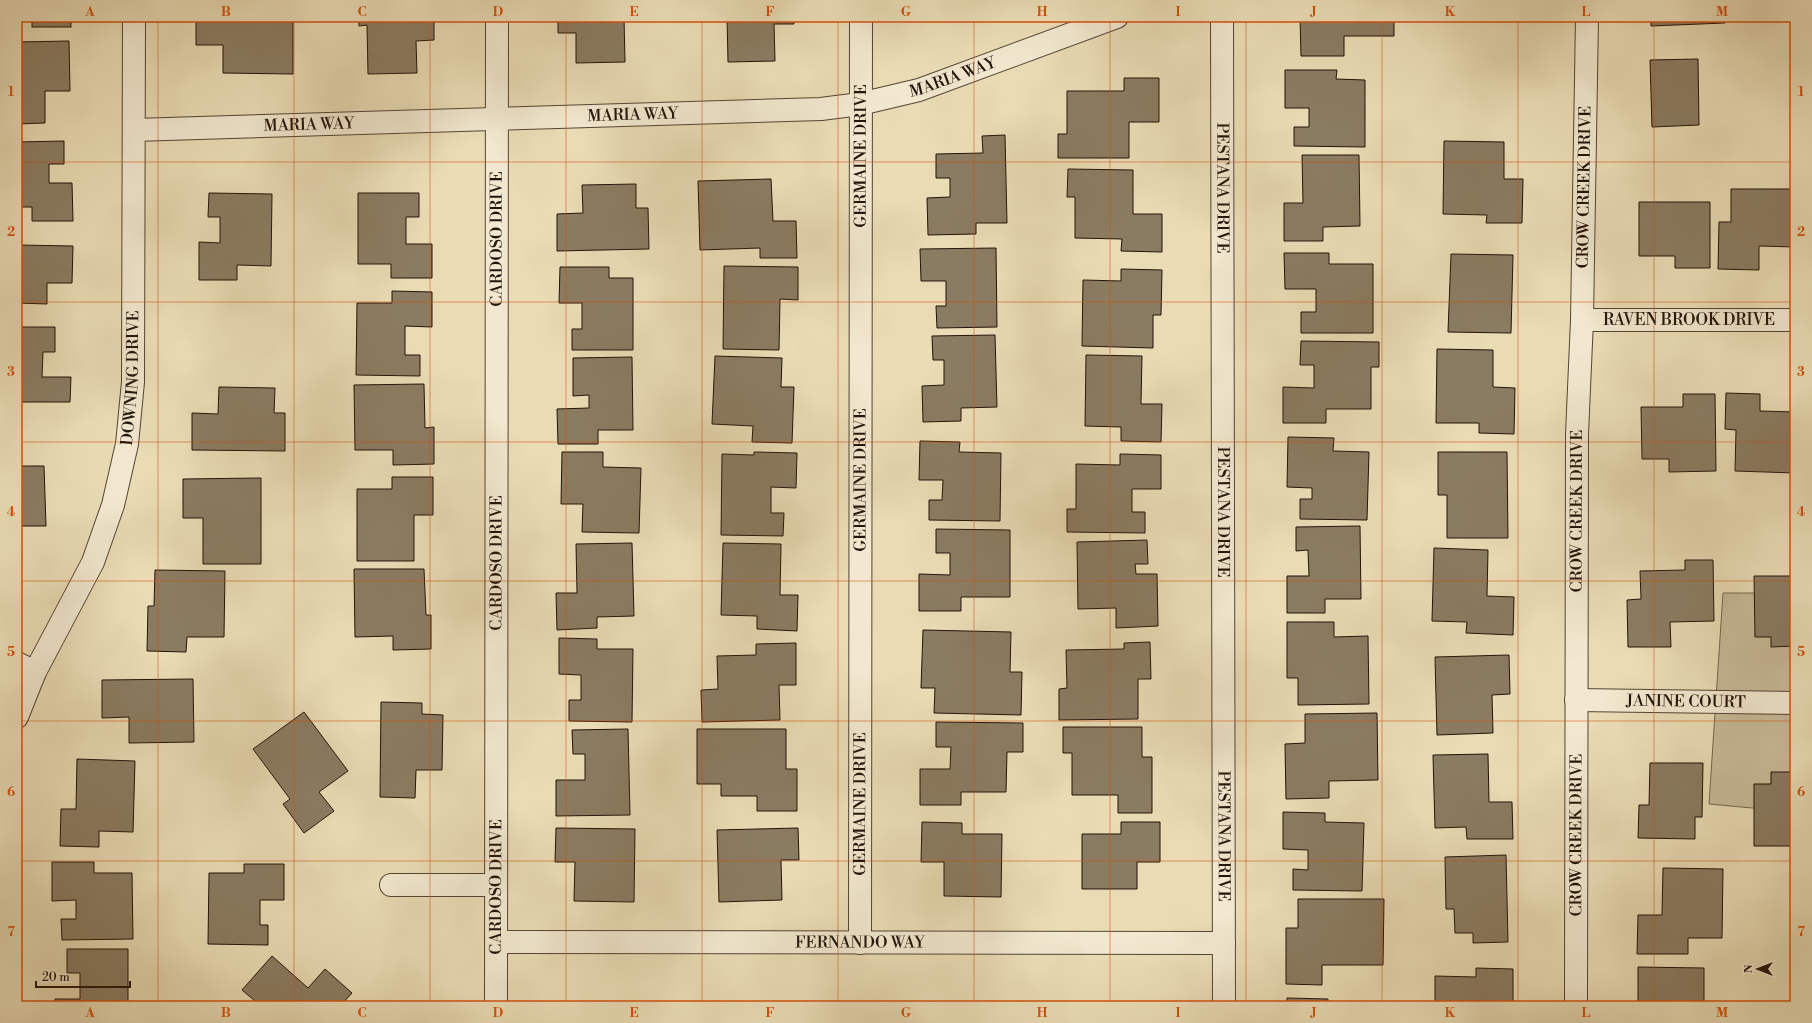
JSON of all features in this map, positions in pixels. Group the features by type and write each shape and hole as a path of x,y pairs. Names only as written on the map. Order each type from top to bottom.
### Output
{"street":[{"name":"DOWNING DRIVE","path":"17,717 26,667 92,562 113,505 127,444 133,382 134,17"},
{"name":"CARDOSO DRIVE","path":"496,1006 497,17"},
{"name":"GERMAINE DRIVE","path":"860,17 860,943"},
{"name":"MARIA WAY","path":"134,130 821,109 860,104 919,90 1117,17"},
{"name":"PESTANA DRIVE","path":"1222,17 1224,1006"},
{"name":"CROW CREEK DRIVE","path":"1576,1006 1578,434 1582,320 1587,17"},
{"name":"RAVEN BROOK DRIVE","path":"1582,320 1795,320"},
{"name":"JANINE COURT","path":"1576,700 1795,703"},
{"path":"391,885 496,885"},
{"name":"FERNANDO WAY","path":"496,942 1224,943"}],"shaded area":[{"path":"1723,593 1795,593 1795,812 1709,804"}],"building":[{"path":"32,17 71,17 71,27 32,27"},
{"path":"196,17 293,17 293,74 223,73 223,45 196,45"},
{"path":"359,17 434,17 434,40 416,41 417,73 368,74 367,25 359,26"},
{"path":"558,17 624,17 625,62 576,63 576,33 558,33"},
{"path":"727,17 794,17 794,24 774,24 775,61 728,62"},
{"path":"1300,17 1394,17 1394,36 1344,36 1344,56 1301,56"},
{"path":"1651,17 1725,17 1725,23 1651,26"},
{"path":"69,41 70,91 45,91 45,123 17,124 17,42"},
{"path":"1698,59 1699,125 1652,127 1650,60"},
{"path":"1285,70 1337,70 1336,79 1365,80 1365,147 1294,146 1294,127 1309,127 1309,108 1285,108"},
{"path":"1124,78 1159,78 1159,122 1129,122 1129,158 1058,158 1058,134 1067,134 1067,91 1124,91"},
{"path":"1005,135 1007,223 976,223 976,234 928,235 927,198 950,197 950,178 936,178 936,154 983,153 982,136"},
{"path":"64,141 64,164 49,164 49,183 72,183 73,221 32,221 32,207 17,207 17,142"},
{"path":"1444,141 1504,142 1504,179 1523,179 1522,223 1486,223 1487,215 1443,214"},
{"path":"1302,155 1359,155 1360,226 1323,227 1323,241 1284,241 1284,203 1303,203"},
{"path":"1068,169 1133,170 1133,214 1162,214 1162,252 1121,251 1122,239 1075,238 1075,197 1067,197"},
{"path":"771,179 773,221 796,221 797,258 760,258 760,248 700,250 698,181"},
{"path":"636,184 636,208 648,208 649,249 557,251 557,214 583,213 582,185"},
{"path":"1731,189 1795,189 1795,247 1759,246 1759,270 1718,269 1719,222 1731,222"},
{"path":"209,193 272,194 271,266 237,265 237,280 199,280 199,242 220,243 220,217 208,217"},
{"path":"358,193 419,193 419,217 406,217 406,244 432,244 432,278 391,278 391,264 358,264"},
{"path":"1639,202 1710,202 1710,268 1675,268 1675,256 1639,256"},
{"path":"17,245 73,246 72,283 47,283 47,304 17,303"},
{"path":"996,248 997,327 937,328 936,306 946,306 946,281 921,281 920,249"},
{"path":"1284,253 1329,253 1329,264 1373,264 1373,333 1301,333 1301,312 1316,312 1316,289 1285,289"},
{"path":"1451,254 1513,255 1511,333 1448,332"},
{"path":"724,266 798,267 798,300 780,299 779,350 723,349"},
{"path":"560,267 609,267 609,278 633,278 633,350 572,350 572,329 582,329 582,303 559,303"},
{"path":"1121,269 1162,270 1161,315 1153,315 1153,348 1082,346 1083,280 1121,281"},
{"path":"392,291 432,292 432,327 405,326 405,355 420,355 420,376 356,375 357,303 392,303"},
{"path":"17,327 55,327 55,352 43,352 42,377 71,377 70,402 17,402"},
{"path":"995,335 997,407 961,408 961,421 923,422 922,386 944,385 944,360 933,360 932,336"},
{"path":"1301,341 1379,342 1379,367 1371,367 1371,409 1326,409 1326,423 1283,423 1283,387 1314,388 1314,365 1300,365"},
{"path":"1437,349 1493,350 1493,387 1515,388 1514,434 1479,433 1479,423 1436,423"},
{"path":"1086,355 1142,356 1141,404 1162,404 1161,442 1121,441 1121,427 1085,426"},
{"path":"715,356 782,358 781,387 794,387 792,443 752,442 753,426 712,424"},
{"path":"632,357 633,430 598,430 598,444 558,444 557,409 589,408 589,395 573,396 573,358"},
{"path":"424,384 425,428 434,427 434,464 393,465 393,450 355,450 354,385"},
{"path":"219,387 275,388 274,413 285,413 285,451 192,450 192,413 218,414"},
{"path":"1726,393 1760,394 1760,411 1795,412 1795,473 1735,471 1736,430 1725,429"},
{"path":"1683,394 1715,394 1716,471 1669,472 1669,459 1642,459 1641,407 1683,407"},
{"path":"1288,437 1334,438 1333,451 1369,452 1367,520 1300,519 1300,499 1312,499 1312,488 1287,487"},
{"path":"920,441 960,442 959,452 1001,453 1000,521 929,520 929,500 942,500 943,480 919,480"},
{"path":"562,452 603,452 603,467 641,468 639,533 582,532 583,504 561,504"},
{"path":"754,452 797,453 796,488 771,487 771,513 784,513 783,536 721,535 722,454 754,455"},
{"path":"1438,452 1507,452 1508,538 1447,538 1447,495 1438,495"},
{"path":"1120,454 1161,455 1161,489 1132,489 1132,512 1145,512 1145,533 1067,532 1067,509 1076,509 1076,464 1120,465"},
{"path":"17,466 44,466 46,526 17,526"},
{"path":"392,477 433,477 433,515 414,515 414,561 357,561 357,489 392,489"},
{"path":"261,478 261,564 203,564 203,518 183,518 183,479"},
{"path":"1360,526 1361,599 1325,599 1325,613 1287,613 1287,576 1309,576 1308,550 1296,551 1296,527"},
{"path":"936,529 1010,530 1010,597 961,597 961,611 919,611 919,574 950,575 950,553 936,553"},
{"path":"1147,540 1148,564 1135,564 1136,574 1157,574 1158,626 1116,628 1116,608 1078,609 1077,542"},
{"path":"632,543 634,616 597,617 597,628 557,630 556,593 577,593 576,544"},
{"path":"723,543 781,544 780,595 798,595 797,631 757,629 757,616 721,615"},
{"path":"1434,548 1488,550 1487,596 1514,597 1513,635 1466,633 1467,622 1432,621"},
{"path":"1685,560 1713,560 1714,621 1670,622 1671,647 1628,647 1627,600 1641,599 1640,571 1685,570"},
{"path":"354,569 424,569 426,615 431,615 431,649 393,650 393,636 355,637"},
{"path":"155,570 225,571 224,637 187,637 186,652 147,651 148,606 154,606"},
{"path":"1754,576 1795,576 1795,646 1771,647 1771,637 1755,637"},
{"path":"1287,622 1334,622 1334,637 1368,636 1369,704 1298,705 1298,678 1287,678"},
{"path":"923,630 1011,632 1010,672 1022,672 1021,715 934,713 935,688 921,688"},
{"path":"559,638 597,639 597,649 633,649 632,722 569,721 569,700 581,700 581,675 559,674"},
{"path":"1150,642 1151,679 1138,679 1138,719 1059,720 1059,689 1067,688 1066,650 1124,649 1124,643"},
{"path":"796,643 796,685 779,685 780,720 702,722 701,690 718,689 717,656 756,655 756,644"},
{"path":"1509,655 1510,694 1492,695 1493,733 1437,735 1435,657"},
{"path":"193,679 194,742 129,743 129,717 102,718 102,680"},
{"path":"381,702 422,703 422,714 443,715 442,770 416,770 415,798 380,797"},
{"path":"304,712 348,771 319,792 334,811 304,833 283,804 290,799 253,749"},
{"path":"1377,713 1378,780 1329,781 1329,798 1286,799 1285,744 1305,743 1305,714"},
{"path":"936,722 1023,723 1023,752 1007,752 1006,792 961,792 961,805 920,805 920,769 950,769 951,747 936,747"},
{"path":"1063,727 1142,727 1142,757 1152,757 1152,813 1118,813 1118,795 1072,795 1072,753 1063,753"},
{"path":"628,729 630,815 556,816 556,780 585,780 585,754 573,754 572,730"},
{"path":"697,729 786,729 786,769 797,769 797,811 757,811 757,796 721,796 721,784 697,784"},
{"path":"1488,754 1489,802 1512,802 1513,839 1467,839 1466,827 1435,828 1433,755"},
{"path":"77,759 135,761 133,832 99,831 99,847 60,846 61,809 76,809"},
{"path":"1650,763 1703,763 1702,817 1695,817 1695,839 1638,838 1639,805 1649,805"},
{"path":"1771,772 1795,772 1795,846 1754,846 1754,784 1771,784"},
{"path":"1283,812 1325,813 1325,822 1364,823 1362,891 1293,890 1293,869 1308,870 1308,850 1283,849"},
{"path":"922,822 962,823 962,834 1002,834 1001,897 944,896 944,862 921,862"},
{"path":"1121,822 1160,822 1160,862 1137,862 1137,889 1082,889 1082,834 1121,834"},
{"path":"556,828 635,829 634,902 574,901 575,862 555,862"},
{"path":"798,828 799,860 781,860 782,900 719,902 717,830"},
{"path":"1506,855 1508,942 1473,943 1473,933 1455,933 1454,909 1446,909 1445,857"},
{"path":"52,862 94,862 94,873 132,873 133,939 62,940 61,919 76,919 76,900 52,901"},
{"path":"244,864 284,864 284,900 260,900 260,925 268,925 268,945 208,944 209,873 244,873"},
{"path":"1663,868 1723,869 1722,938 1688,938 1688,954 1637,954 1638,915 1662,915"},
{"path":"1298,899 1384,899 1383,965 1322,965 1322,985 1286,984 1286,928 1298,928"},
{"path":"67,949 128,949 128,1006 55,1006 55,999 80,999 80,973 67,973"},
{"path":"272,956 308,988 325,969 352,993 340,1006 261,1006 242,990"},
{"path":"1638,967 1704,968 1704,1006 1650,1006 1650,1004 1638,1004"},
{"path":"1476,968 1513,969 1513,1006 1435,1006 1435,976 1476,977"},
{"path":"1287,998 1328,999 1328,1006 1287,1006"}]}
